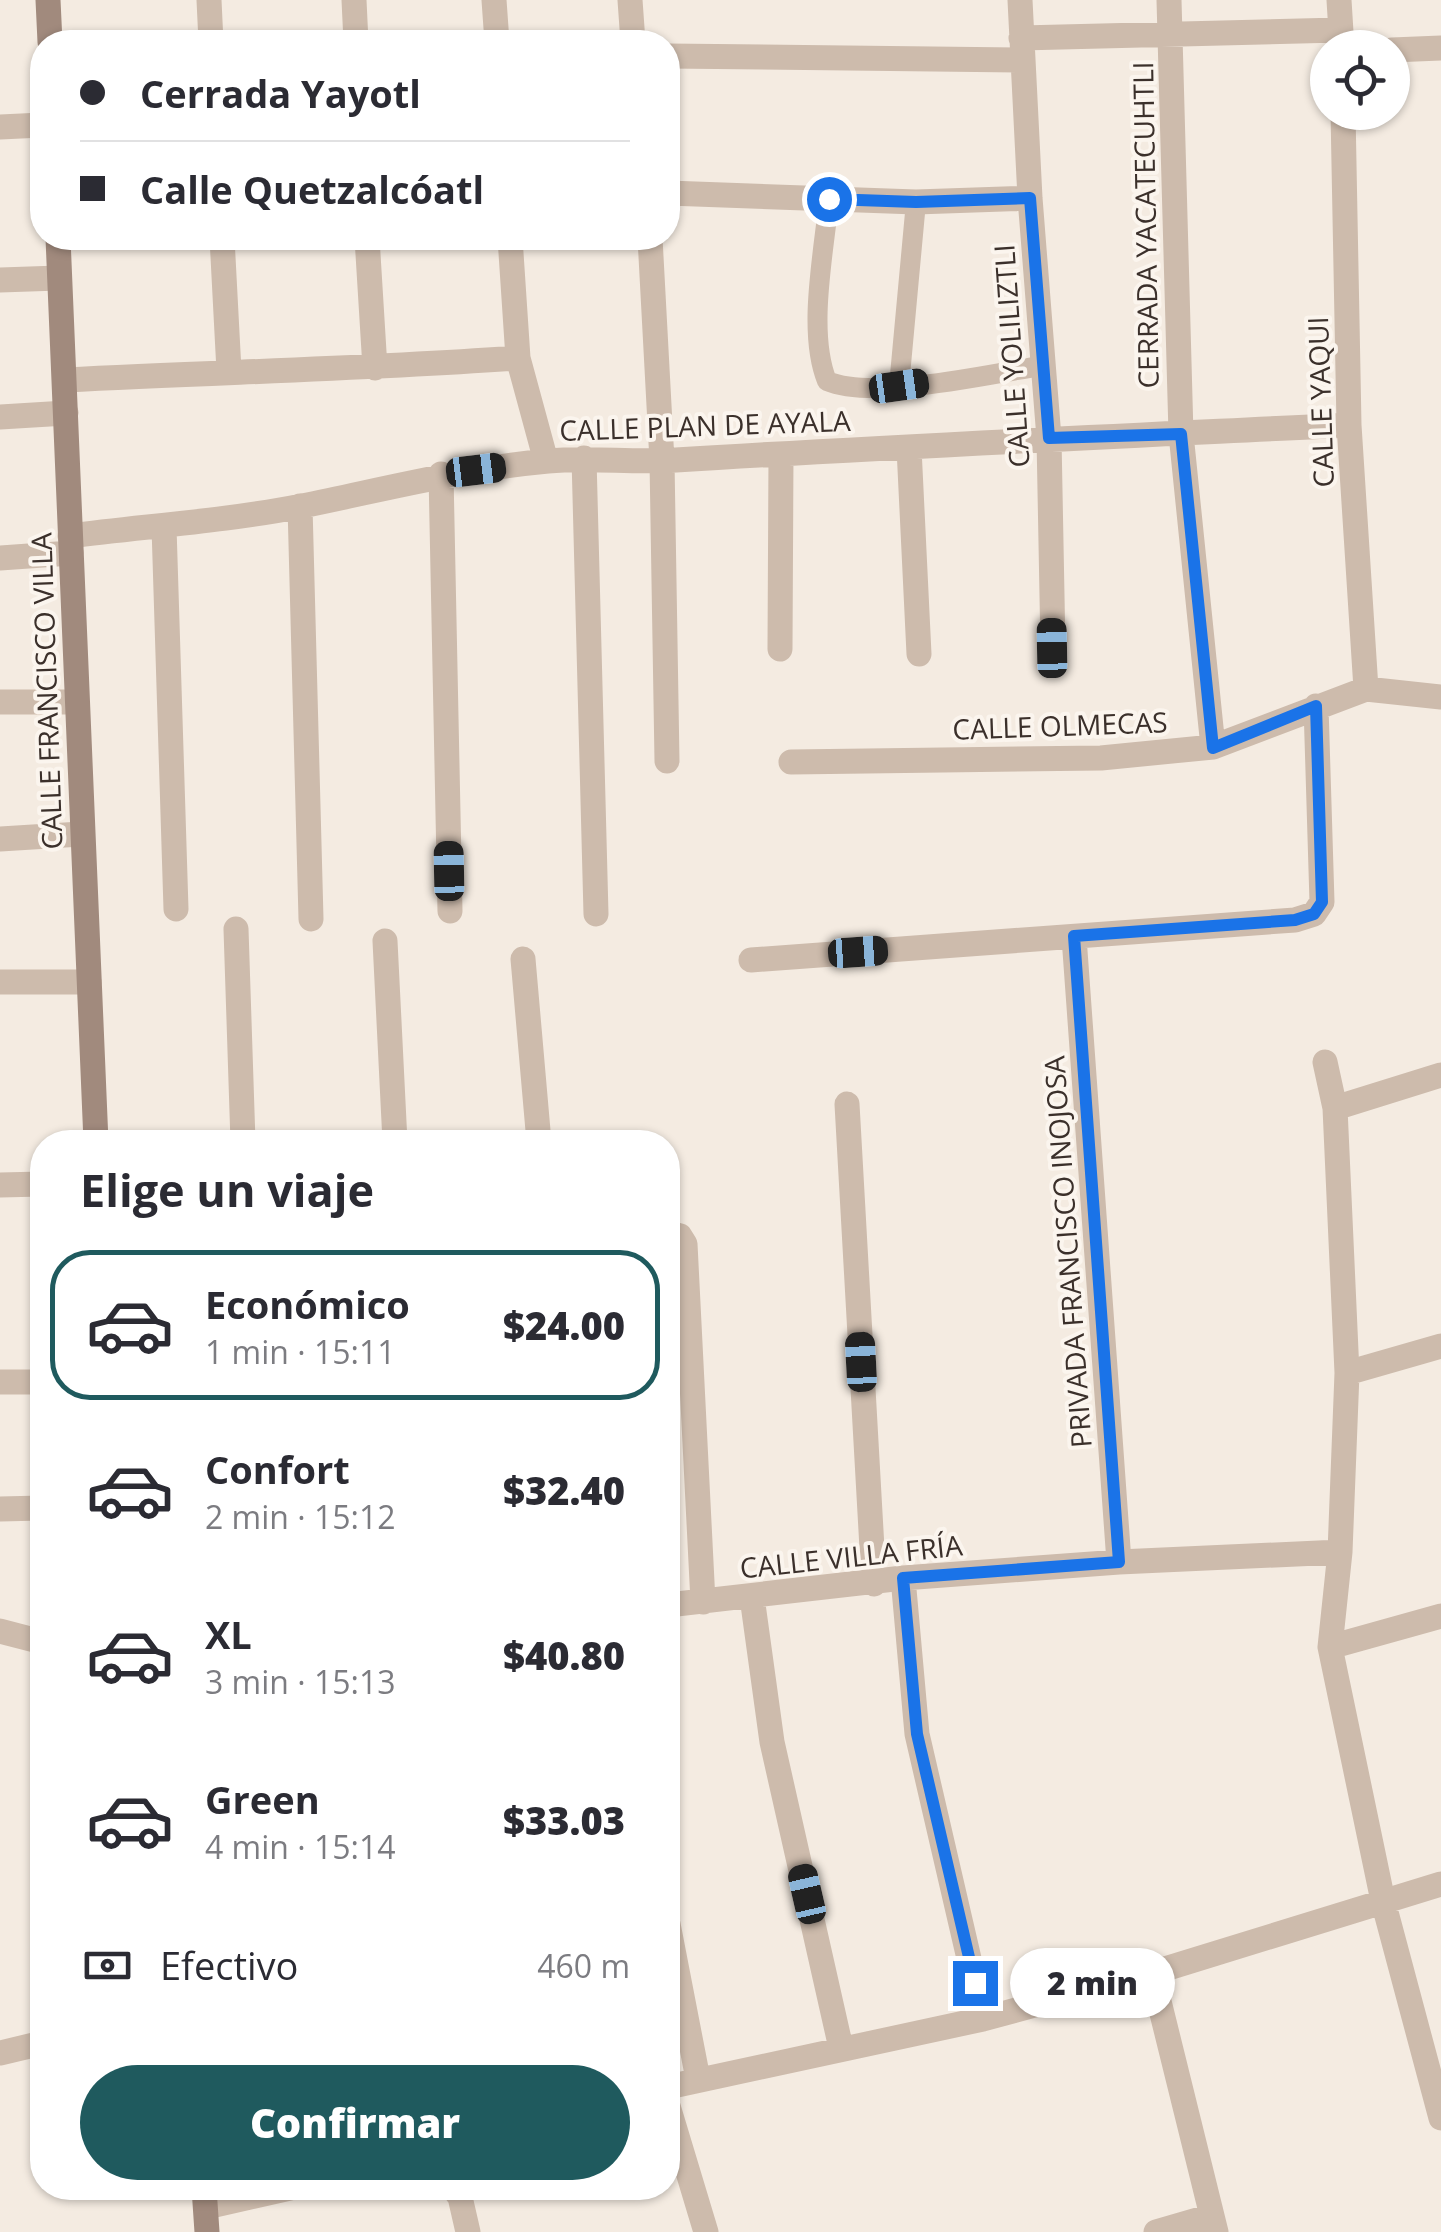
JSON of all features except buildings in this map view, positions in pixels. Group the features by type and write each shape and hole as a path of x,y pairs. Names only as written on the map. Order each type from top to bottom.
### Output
{"street":[{"path":"48,0 49,30"},
{"path":"209,0 210,30"},
{"path":"354,0 355,30"},
{"path":"494,0 496,30"},
{"path":"630,0 632,30"},
{"name":"CALLE YOLILIZTLI","path":"1020,0 1041,366 1049,438 1052,648"},
{"name":"CERRADA YACATECUHTLI","path":"1169,0 1181,434 1213,748"},
{"path":"1339,0 1341,30"},
{"path":"680,56 1022,49 1170,34 1310,38"},
{"path":"1410,49 1441,48"},
{"path":"0,128 30,126"},
{"name":"CALLE YAQUI","path":"1343,130 1348,425 1366,689"},
{"path":"680,193 916,202 1030,198"},
{"name":"CALLE FRANCISCO VILLA","path":"59,250 95,1130"},
{"path":"223,250 229,372"},
{"path":"368,250 375,368"},
{"path":"511,250 518,358 546,461"},
{"path":"651,250 662,461 667,761"},
{"path":"0,280 60,278"},
{"path":"66,380 375,368 518,358"},
{"path":"0,417 66,413"},
{"name":"CALLE PLAN DE AYALA","path":"0,558 300,506 441,474 546,461 662,461 1348,425"},
{"path":"909,448 919,654"},
{"path":"780,648 781,454"},
{"path":"584,458 596,914"},
{"path":"441,474 450,911"},
{"path":"300,506 311,919"},
{"path":"164,527 176,910"},
{"name":"CALLE OLMECAS","path":"791,762 1100,758 1213,748 1366,689 1441,697"},
{"path":"0,702 76,702"},
{"path":"751,960 1295,920 1314,914 1322,902 1316,706"},
{"path":"0,840 82,834"},
{"path":"236,928 243,1130"},
{"name":"PRIVADA FRANCISCO INOJOSA","path":"1074,936 1119,1562"},
{"path":"385,941 394,1130"},
{"path":"523,960 538,1130"},
{"path":"0,982 89,982"},
{"path":"1325,1062 1335,1108 1347,1373 1340,1552 1330,1647 1383,1901 1441,2118"},
{"path":"1335,1108 1441,1075"},
{"path":"847,1104 874,1584"},
{"path":"0,1185 30,1184"},
{"path":"680,1240 685,1244 703,1602"},
{"path":"1347,1373 1441,1346"},
{"path":"0,1382 30,1382"},
{"path":"0,1509 30,1508"},
{"name":"CALLE VILLA FRÍA","path":"680,1604 903,1578 1119,1562 1340,1552"},
{"path":"903,1578 917,1734 983,2018"},
{"path":"752,1597 772,1742 842,2048"},
{"path":"1330,1647 1441,1616"},
{"path":"0,1632 30,1639"},
{"path":"680,2084 983,2018 1152,1973 1441,1884"},
{"path":"1152,1973 1214,2224 1156,2232"},
{"path":"680,1986 698,2079"},
{"path":"0,2053 30,2046"},
{"path":"680,2146 706,2232"},
{"path":"206,2209 242,2200"},
{"path":"461,2200 468,2232"}],"lane":[{"path":"829,199 818,323 820,363 827,381 846,389 899,386 1041,366"},
{"path":"899,386 916,202"}],"route":[{"path":"829,199 916,202 1030,198 1049,438 1181,434 1213,748 1316,706 1322,902 1314,914 1295,920 1074,936 1119,1562 903,1578 917,1734 975,1983"}]}
